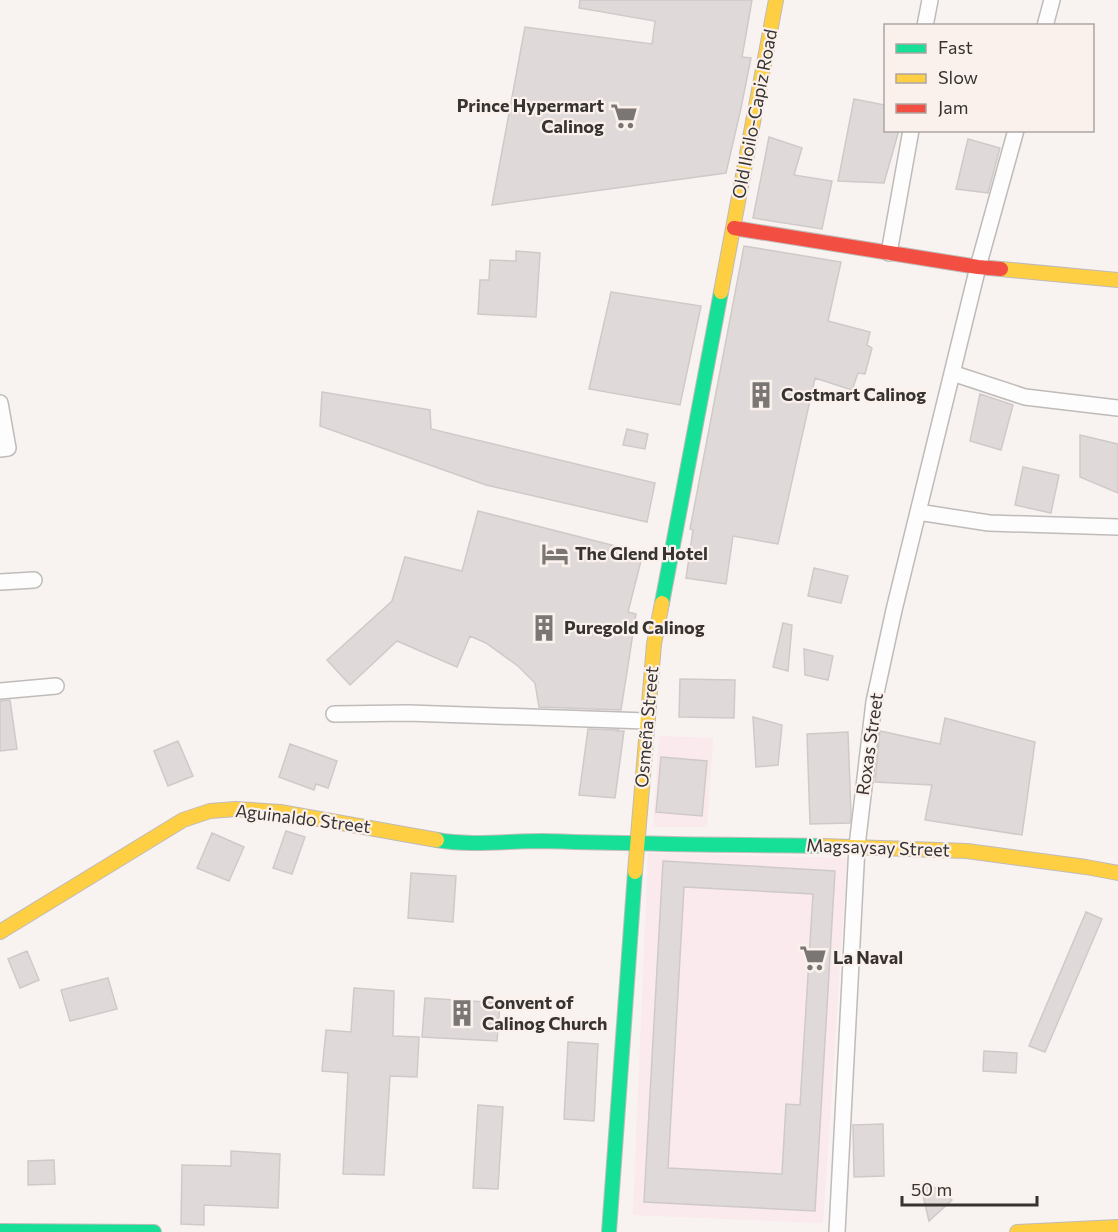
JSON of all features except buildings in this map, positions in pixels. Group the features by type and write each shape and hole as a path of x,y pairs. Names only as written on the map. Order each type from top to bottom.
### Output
{"street":[{"name":"Old Iloilo-Capiz Road","path":"734,228 776,0"},
{"path":"925,24 930,0"},
{"path":"1046,24 1052,0"},
{"path":"889,253 911,132"},
{"name":"Roxas Street","path":"837,1232 857,846 874,702 894,610 978,267 1015,132"},
{"path":"734,228 978,267 1118,280"},
{"name":"Osmeña Street","path":"609,1232 654,644 734,228"},
{"path":"952,373 1025,397 1118,408"},
{"path":"0,403 8,448 0,448"},
{"path":"918,512 989,523 1118,527"},
{"path":"0,582 34,580"},
{"path":"0,691 56,686"},
{"path":"334,714 408,713 647,721"},
{"name":"Aguinaldo Street","path":"0,932 183,820 210,811 236,809 280,812 455,843 525,841 637,844"},
{"name":"Magsaysay Street","path":"637,844 857,846 967,851 1118,873"},
{"path":"1017,1232 1118,1227"},
{"path":"0,1231 154,1232"}],"shaded area":[{"path":"659,736 713,738 707,827 653,827"},
{"path":"648,853 847,858 823,1223 633,1215"}],"traffic: fast":[{"path":"662,603 721,292"},
{"path":"437,840 476,843 542,841 822,846"},
{"path":"609,1232 635,872"},
{"path":"0,1231 154,1232"}],"traffic: slow":[{"path":"721,292 776,0"},
{"path":"1001,269 1118,280"},
{"path":"635,872 654,644 662,603"},
{"path":"0,932 183,820 210,811 236,809 280,812 437,840"},
{"path":"822,846 967,851 1118,873"},
{"path":"1017,1232 1118,1227"}],"traffic: jam":[{"path":"734,228 1001,269"}],"place":[{"name":"Prince Hypermart Calinog","path":"624,116"},
{"name":"Costmart Calinog","path":"761,395"},
{"name":"The Glend Hotel","path":"555,554"},
{"name":"Puregold Calinog","path":"544,628"},
{"name":"La Naval","path":"813,958"},
{"name":"Convent of Calinog Church","path":"462,1013"}]}
